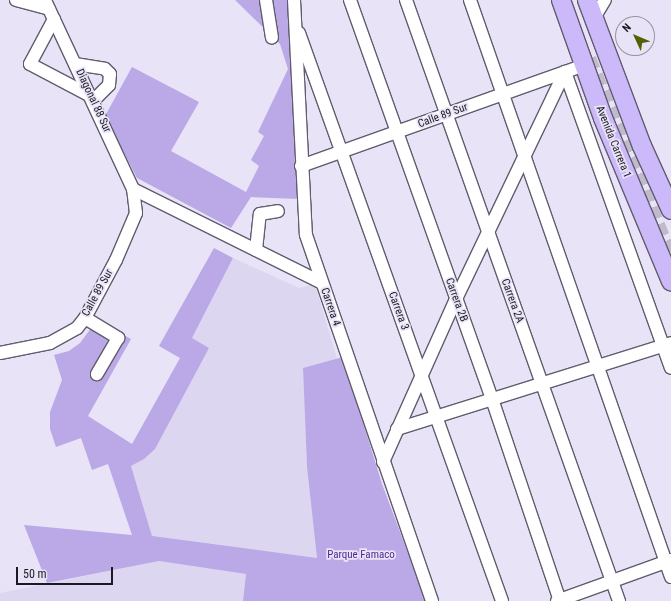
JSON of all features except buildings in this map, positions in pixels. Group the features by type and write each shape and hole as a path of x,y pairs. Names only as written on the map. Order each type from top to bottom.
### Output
{"highway":[{"name":"Avenida Carrera 1","path":"561,0 624,170 671,281"},
{"path":"588,0 642,146 671,210"}],"street":[{"path":"16,0 49,10 30,64 92,99 109,85 110,74 105,69 75,64"},
{"path":"266,0 272,38"},
{"name":"Carrera 4","path":"294,0 301,166 306,235 432,601"},
{"name":"Carrera 2B","path":"350,0 492,399 559,601"},
{"name":"Carrera 2A","path":"406,0 619,601"},
{"path":"470,0 668,561 671,577"},
{"path":"594,18 605,0"},
{"name":"Diagonal 88 Sur","path":"49,10 133,188 137,203"},
{"name":"Carrera 3","path":"295,21 502,601"},
{"name":"Calle 89 Sur","path":"301,166 584,65"},
{"path":"383,462 456,299 566,72"},
{"path":"566,72 667,344 671,368"},
{"path":"133,188 322,283"},
{"name":"Calle 89 Sur","path":"0,353 50,343 64,336 86,318 134,223 137,203"},
{"path":"256,250 260,214 278,211"},
{"path":"86,318 118,338 97,374"},
{"path":"397,429 667,344"},
{"path":"559,601 668,561"}],"shaded area":[{"path":"233,258 299,288 315,284 337,359 303,369 307,467 317,558 152,537 131,466 144,459 209,348 192,338"},
{"path":"159,561 246,574 243,601 0,601 0,593"}],"green space":[{"path":"235,0 289,0 299,199 251,197 231,228 137,178 105,116 132,67 199,102 171,151 246,192 259,166 251,160 264,136 258,132 288,69 280,44"},
{"name":"Parque Famaco","path":"214,248 233,258 192,338 209,348 155,449 144,459 131,466 152,536 317,558 307,467 303,368 343,357 382,484 426,601 243,601 246,574 159,561 47,583 24,525 132,535 108,464 92,470 81,438 56,447 50,429 50,412 62,380 54,355 69,351 80,343 97,320 131,339 88,416 132,444 180,358 159,346"}],"tunnel":[{"path":"590,58 671,254"}]}
